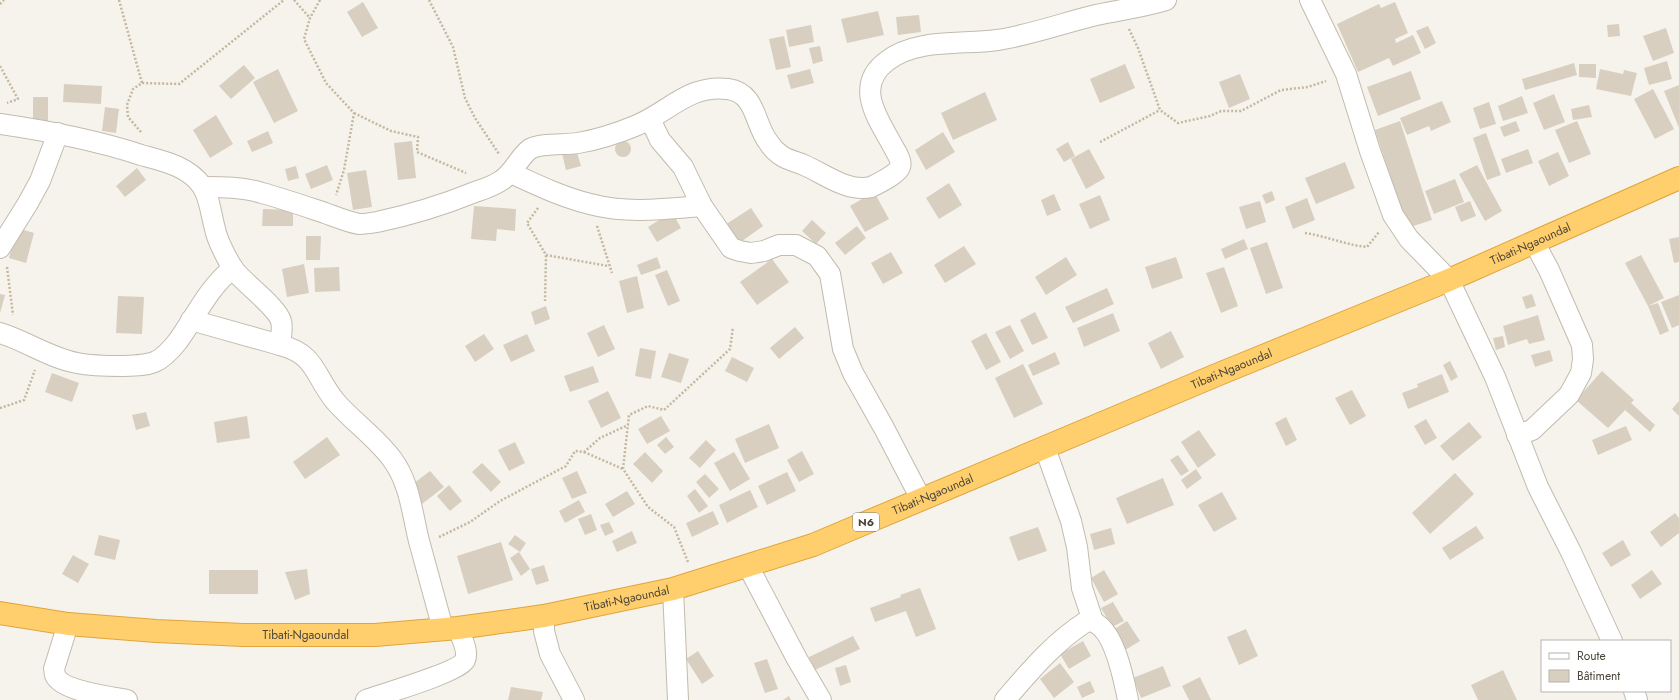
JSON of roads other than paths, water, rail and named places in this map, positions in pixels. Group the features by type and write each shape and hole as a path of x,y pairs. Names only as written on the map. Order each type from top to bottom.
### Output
{"highway":[{"name":"Tibati-Ngaoundal","path":"0,613 68,624 156,631 243,635 375,635 450,629 544,616 673,589 813,545 1226,371 1449,280 1679,178"}],"street":[{"path":"203,187 237,187 259,192 356,223 376,223 440,206 493,185 511,173 531,149 579,143 632,128 650,119 686,96 712,90 730,89 750,101 762,134 770,145 783,157 844,184 857,188 869,188 898,172 900,168 900,158 874,111 869,93 870,81 878,69 888,59 908,49 963,42 993,41 1022,36 1099,15 1166,0"},
{"path":"1310,0 1346,74 1370,151 1393,215 1409,239 1449,280 1495,377 1538,487 1571,552 1612,640"},
{"path":"650,119 660,140 683,167 702,206 731,248 740,252 751,253 764,251 779,245 796,246 817,256 824,264 830,274 843,349 853,373 921,499"},
{"path":"0,124 58,133 105,143 173,164 185,170 194,177 203,187 211,210 215,231 233,268 244,282 276,313 281,320 282,330 280,345"},
{"path":"2,244 40,181 58,133"},
{"path":"511,173 550,191 591,204 645,210 702,206"},
{"path":"1517,435 1532,430 1569,395 1580,373 1583,359 1582,345 1549,270 1534,242"},
{"path":"8,336 76,363 91,365 152,364 164,358 179,339 211,291 233,268"},
{"path":"191,320 296,350 310,361 323,385 335,400 392,458 405,480 419,540 450,629 467,653 465,661 458,666 432,678 366,700"},
{"path":"1045,448 1071,521 1078,547 1082,588 1093,621 1102,628 1114,648 1122,673 1128,700"},
{"path":"748,566 797,659 822,700"},
{"path":"673,589 678,700"},
{"path":"544,616 544,631 550,654 574,700"},
{"path":"1004,700 1058,642 1087,621 1093,621"},
{"path":"68,624 54,669 55,676 60,682 78,690 127,700"}]}
